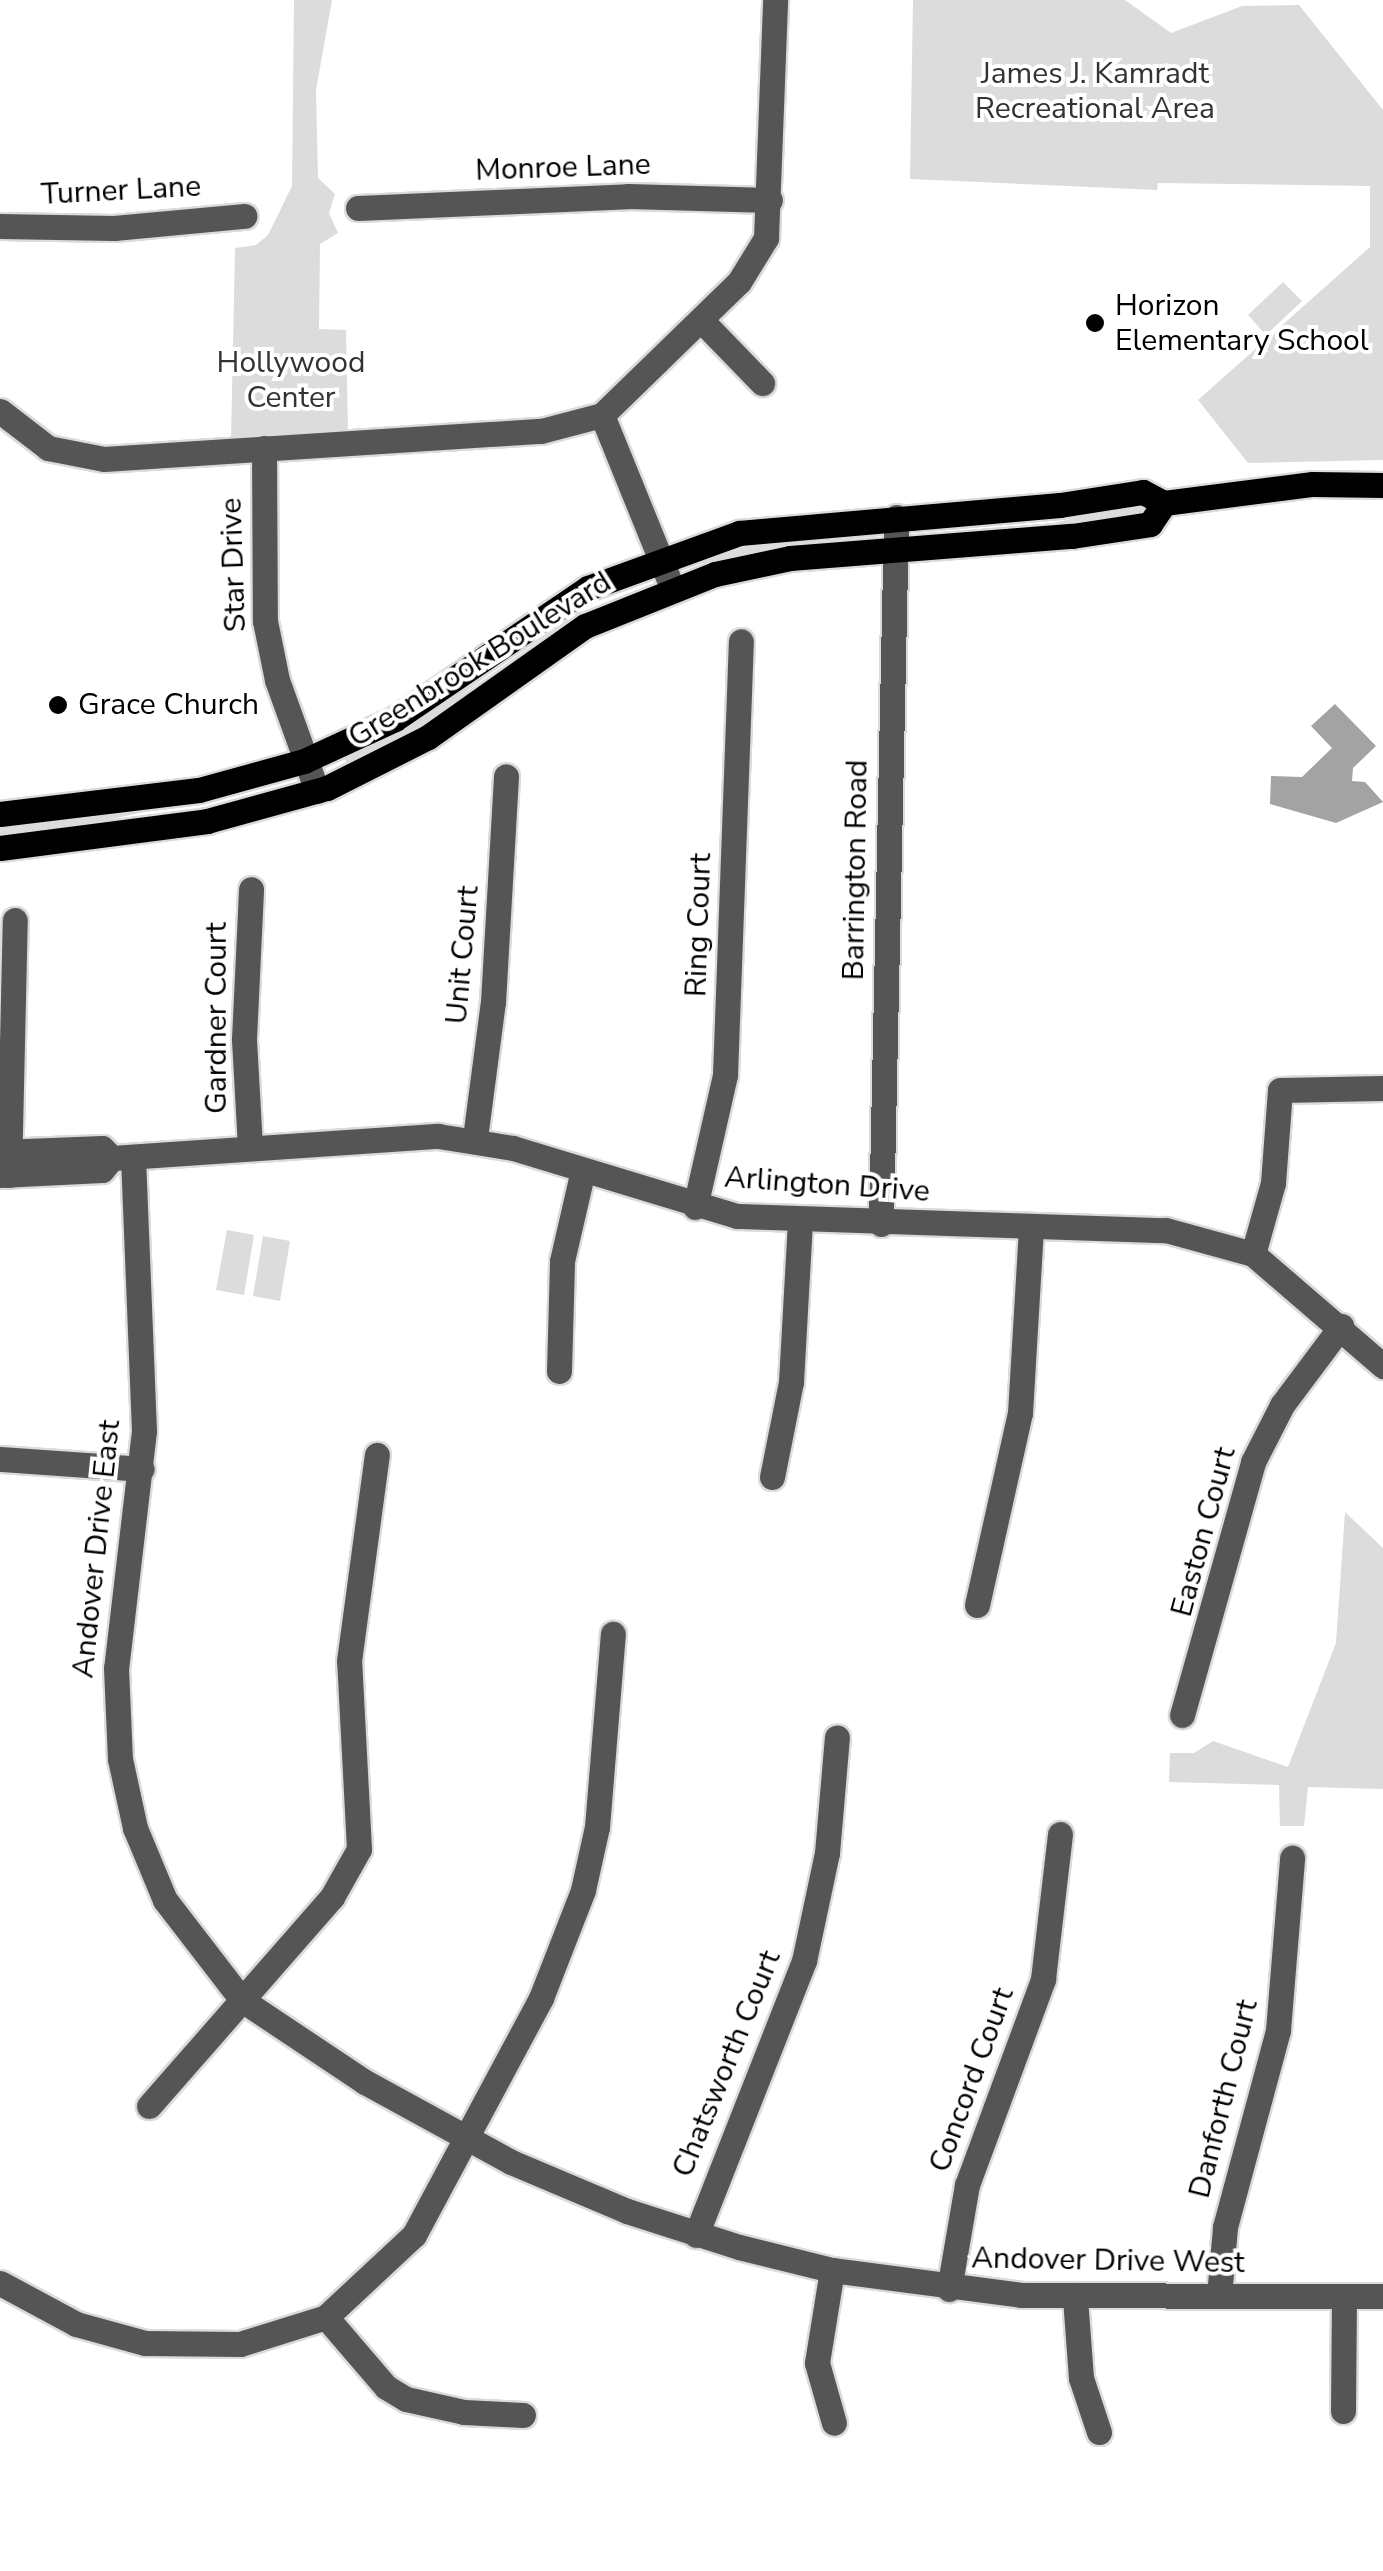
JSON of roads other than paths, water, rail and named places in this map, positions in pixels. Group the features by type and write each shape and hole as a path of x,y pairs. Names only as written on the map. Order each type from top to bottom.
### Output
{"main road":[{"name":"Greenbrook Boulevard","path":"0,814 199,790 304,761 395,719 560,603 661,556 739,533 1060,505 1143,492 1164,503 1313,484 1383,485"},
{"name":"Greenbrook Boulevard","path":"0,848 207,821 317,791 428,736 586,626 672,588 752,564 1150,524 1164,503"}],"street":[{"path":"0,411 35,441 82,458 541,431 602,416 751,268 766,238 776,0"},
{"name":"Monroe Lane","path":"358,208 609,196 770,200"},
{"name":"Turner Lane","path":"0,226 114,228 244,216"},
{"path":"701,320 762,383"},
{"path":"602,416 672,588"},
{"name":"Star Drive","path":"264,448 264,621 304,761 317,791"},
{"name":"Barrington Road","path":"881,1224 896,517"},
{"name":"Ring Court","path":"695,1207 725,1075 741,641"},
{"name":"Unit Court","path":"474,1138 493,1002 506,776"},
{"name":"Gardner Court","path":"250,1148 244,1039 251,889"},
{"path":"4,1164 15,920"},
{"path":"1253,1254 1272,1194 1280,1090 1383,1088"},
{"name":"Arlington Drive","path":"4,1164 102,1148 122,1157 474,1138 695,1207 800,1220 881,1224 1166,1230 1253,1254 1383,1366"},
{"name":"Andover Drive East","path":"122,1157 142,1468 116,1668 128,1804 165,1900 242,2000 365,2082 468,2140 589,2197 696,2235"},
{"path":"559,1371 562,1261 583,1170"},
{"path":"772,1476 791,1382 800,1220"},
{"path":"977,1606 1020,1413 1030,1226"},
{"name":"Easton Court","path":"1182,1716 1254,1462 1282,1404 1341,1326"},
{"path":"149,2106 332,1898 359,1849 349,1661 378,1455"},
{"path":"0,1459 142,1468"},
{"path":"0,2283 76,2324 176,2346 240,2344 326,2317 414,2235 468,2140 561,1955 584,1890 597,1827 613,1634"},
{"name":"Chatsworth Court","path":"696,2235 804,1961 827,1853 837,1737"},
{"name":"Concord Court","path":"949,2289 967,2185 1043,1979 1060,1834"},
{"name":"Danforth Court","path":"1219,2296 1225,2227 1278,2030 1292,1858"},
{"name":"Andover Drive West","path":"696,2235 832,2270 949,2289 1075,2298 1219,2296 1344,2300 1383,2296"},
{"path":"832,2270 817,2363 834,2423"},
{"path":"1075,2298 1081,2378 1099,2432"},
{"path":"1342,2411 1344,2300"},
{"path":"326,2317 386,2387 406,2398 464,2412 523,2416"}],"place":[{"name":"Horizon Elementary School","path":"1095,323"},
{"name":"Grace Church","path":"58,705"}],"park label":[{"name":"James J. Kamradt Recreational Area","path":"1095,91"},
{"name":"Hollywood Center","path":"291,380"}]}
